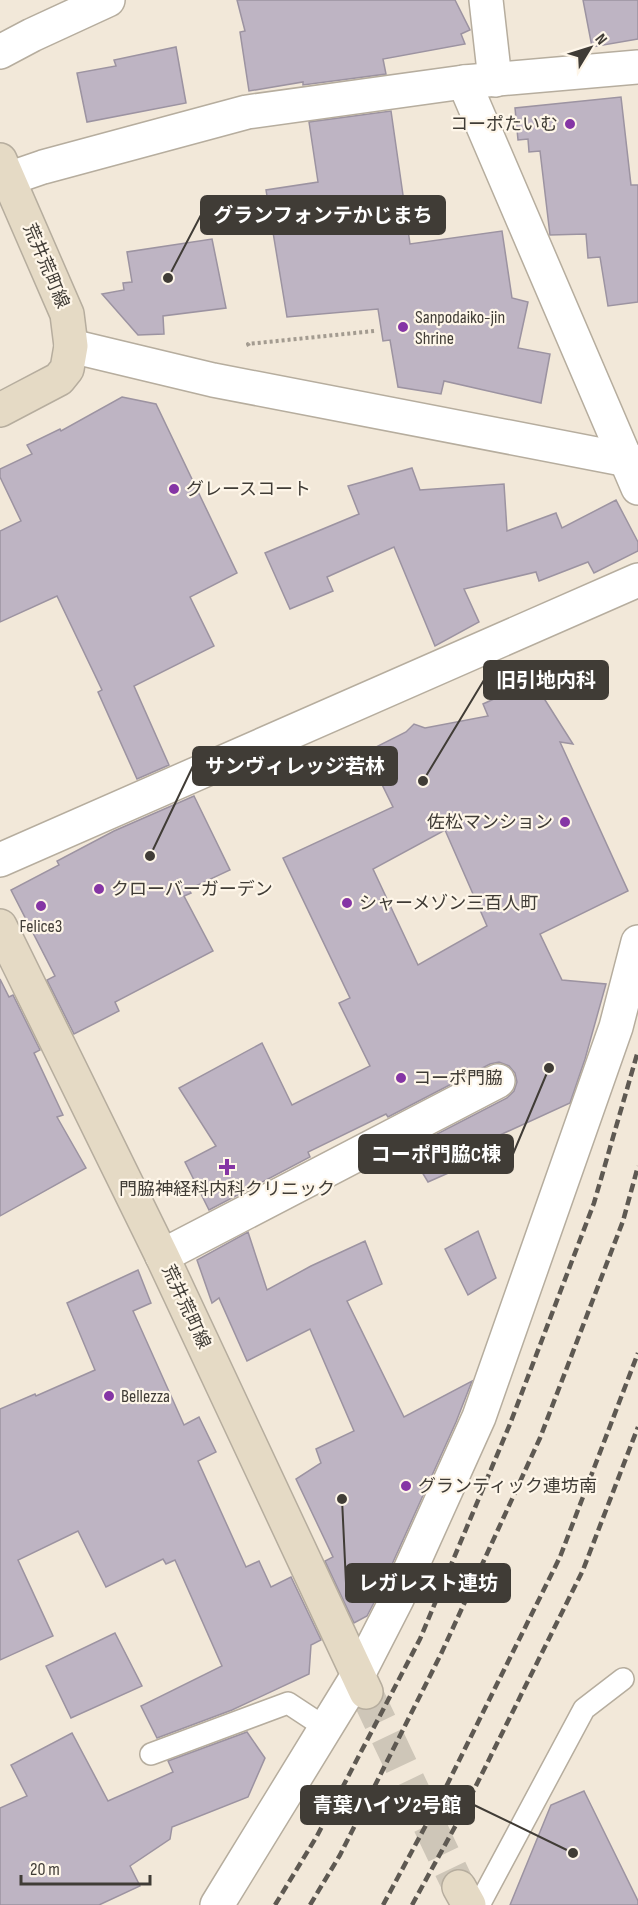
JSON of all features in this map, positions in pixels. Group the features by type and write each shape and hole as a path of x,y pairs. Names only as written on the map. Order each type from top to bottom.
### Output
{"main road":[{"name":"荒井荒町線","path":"0,410 59,379 67,369 71,346 67,314 4,169"},
{"name":"荒井荒町線","path":"0,926 162,1256 362,1683"}],"street":[{"path":"0,52 108,0"},
{"path":"486,0 480,81 634,470"},
{"path":"4,169 43,167 247,112 480,81 638,67"},
{"path":"71,346 213,380 634,470"},
{"path":"0,860 638,580"},
{"path":"218,1905 326,1728 362,1683 479,1417 616,1027 638,942"},
{"path":"162,1256 498,1081"}],"lane":[{"path":"469,1899 584,1709 623,1679"},
{"path":"150,1754 288,1703 326,1728"}],"path":[{"path":"250,353 249,344 374,331"}],"building":[{"path":"237,0 455,0 470,30 461,34 465,44 383,59 386,74 303,85 303,82 249,91 240,32 245,31"},
{"path":"583,0 638,0 638,39 592,47"},
{"path":"176,47 186,103 87,122 77,73 116,66 114,60"},
{"path":"621,97 631,185 638,185 638,302 608,306 600,257 588,258 586,234 550,235 540,151 529,152 528,139 518,140 515,108"},
{"path":"391,111 410,244 502,231 512,298 528,302 518,348 550,354 541,403 444,381 441,394 398,387 390,340 383,341 378,309 287,317 266,190 318,182 309,122"},
{"path":"212,239 226,308 163,316 164,334 138,335 102,294 124,290 123,283 132,282 127,252"},
{"path":"122,397 156,404 237,573 190,597 214,646 134,686 169,765 137,779 98,692 102,690 57,596 0,622 0,531 21,521 0,477 0,469 32,454 27,445 60,429 61,431"},
{"path":"412,468 420,490 504,484 507,531 556,513 562,528 616,500 638,542 638,551 594,573 588,562 539,581 536,572 464,589 479,622 435,646 394,547 327,577 333,591 290,609 265,553 359,514 348,486"},
{"path":"533,681 573,744 560,742 628,891 540,934 562,980 606,984 570,1103 500,1135 505,1148 428,1182 408,1149 507,1098 514,1091 517,1082 515,1073 509,1066 499,1062 490,1064 388,1117 386,1114 308,1152 310,1157 209,1210 185,1162 216,1146 179,1088 262,1043 292,1105 370,1066 339,1003 350,998 283,858 393,807 366,752 406,732 414,724 425,728 488,716 483,704","holes":["445,830 487,926 418,965 373,869"]},
{"path":"194,796 230,870 189,889 191,893 184,896 213,951 115,1002 119,1011 74,1034 47,980 55,976 11,890 59,865 57,861 114,831"},
{"path":"0,979 9,997 13,995 40,1050 34,1053 63,1115 57,1117 86,1168 0,1216"},
{"path":"478,1231 496,1278 468,1295 445,1249"},
{"path":"248,1232 267,1290 365,1241 382,1284 347,1301 404,1417 472,1381 380,1591 367,1616 354,1623 325,1561 333,1557 296,1479 321,1463 316,1449 354,1431 310,1329 247,1361 219,1298 212,1303 197,1260"},
{"path":"138,1270 151,1303 133,1311 184,1425 199,1417 216,1452 198,1461 246,1567 259,1561 271,1587 291,1577 321,1640 311,1645 309,1674 232,1710 157,1738 141,1706 222,1666 175,1560 166,1564 163,1559 106,1587 78,1531 18,1560 53,1636 0,1660 0,1409 95,1370 67,1303"},
{"path":"115,1633 142,1686 71,1718 46,1666"},
{"path":"247,1732 265,1758 248,1797 172,1827 170,1839 130,1866 140,1886 99,1905 0,1905 0,1808 27,1796 11,1765 72,1733 108,1801 173,1772 168,1761"},
{"path":"584,1791 638,1905 510,1905 551,1805"}],"tunnel":[{"path":"366,1692 459,1887"}],"railway":[{"path":"275,1905 317,1836 420,1639 510,1424 594,1203 638,1051"},
{"path":"310,1905 340,1855 441,1654 540,1438 623,1221 638,1166"},
{"path":"383,1905 440,1799 560,1557 638,1353"},
{"path":"412,1905 462,1814 583,1570 638,1427"}],"place":[{"name":"コーポたいむ","path":"570,124"},
{"name":"グランフォンテかじまち","path":"168,278"},
{"name":"Sanpodaiko-jin Shrine","path":"403,327"},
{"name":"グレースコート","path":"174,489"},
{"name":"旧引地内科","path":"423,781"},
{"name":"佐松マンション","path":"565,822"},
{"name":"サンヴィレッジ若林","path":"150,856"},
{"name":"クローバーガーデン","path":"99,889"},
{"name":"シャーメゾン三百人町","path":"347,903"},
{"name":"Felice3","path":"41,906"},
{"name":"コーポ門脇C棟","path":"549,1068"},
{"name":"コーポ門脇","path":"401,1078"},
{"name":"門脇神経科内科クリニック","path":"227,1167"},
{"name":"Bellezza","path":"109,1396"},
{"name":"グランティック連坊南","path":"406,1486"},
{"name":"レガレスト連坊","path":"342,1499"},
{"name":"青葉ハイツ2号館","path":"573,1853"}]}
